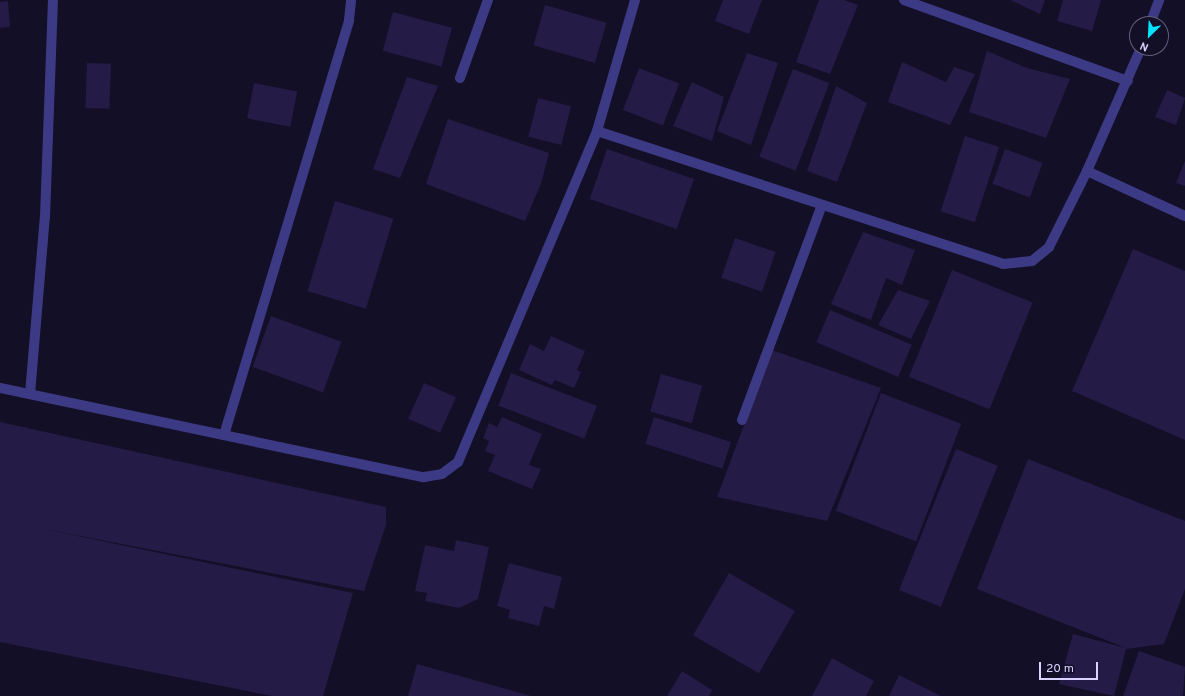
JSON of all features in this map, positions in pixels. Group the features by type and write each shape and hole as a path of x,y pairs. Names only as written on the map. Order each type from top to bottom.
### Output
{"street":[{"path":"30,394 45,217 53,0"},
{"path":"224,435 349,20 351,0"},
{"path":"460,78 488,0"},
{"path":"0,388 424,477 442,474 458,462 596,131 635,0"},
{"path":"904,0 1128,81"},
{"path":"1153,16 1159,0"},
{"path":"596,131 1003,264 1032,261 1049,247 1087,171 1138,56"},
{"path":"1087,171 1185,216"},
{"path":"742,420 822,205"}],"building":[{"path":"723,0 762,0 749,34 715,21"},
{"path":"819,0 844,0 858,5 830,74 796,62"},
{"path":"1010,0 1045,0 1040,14"},
{"path":"1063,0 1101,0 1092,31 1057,21"},
{"path":"8,1 10,27 0,28 0,2"},
{"path":"545,5 607,23 595,63 533,45"},
{"path":"393,12 452,28 442,66 383,51"},
{"path":"987,51 1027,68 1070,79 1046,138 969,112"},
{"path":"747,53 778,63 751,145 717,131"},
{"path":"902,62 946,82 954,67 975,74 950,125 888,102"},
{"path":"87,63 111,64 109,109 85,108"},
{"path":"639,68 679,83 663,125 623,110"},
{"path":"793,69 829,83 796,171 759,157"},
{"path":"407,77 438,86 400,178 373,169"},
{"path":"692,82 724,97 712,141 673,126"},
{"path":"254,83 297,91 290,127 247,118"},
{"path":"836,86 867,103 837,182 807,171"},
{"path":"1167,90 1185,98 1176,125 1155,117"},
{"path":"538,98 571,106 561,145 528,137"},
{"path":"448,119 549,153 541,184 525,221 426,184"},
{"path":"965,136 999,147 975,222 941,211"},
{"path":"607,149 694,179 677,229 590,199"},
{"path":"1005,149 1043,163 1030,197 992,184"},
{"path":"1185,161 1185,186 1176,183"},
{"path":"335,201 393,219 366,309 308,291"},
{"path":"863,232 915,250 902,285 886,278 871,320 831,304"},
{"path":"735,238 776,252 762,292 721,278"},
{"path":"1133,249 1185,271 1185,440 1072,391"},
{"path":"952,270 1033,303 990,409 909,377"},
{"path":"898,290 930,301 911,339 878,325"},
{"path":"830,310 912,345 898,377 816,342"},
{"path":"271,316 341,342 323,392 253,367"},
{"path":"551,336 585,351 577,370 581,372 574,388 555,380 552,385 519,370 530,344 544,351"},
{"path":"772,350 881,388 827,521 717,497"},
{"path":"511,373 597,406 584,439 498,406"},
{"path":"661,374 702,386 692,423 650,411"},
{"path":"424,383 456,397 440,433 408,419"},
{"path":"881,393 961,424 916,541 836,511"},
{"path":"502,417 542,434 529,465 541,469 532,489 488,471 495,455 485,451 489,441 483,438 489,423 497,427"},
{"path":"654,417 731,442 722,469 645,444"},
{"path":"0,422 386,507 386,525 364,591 44,529 353,593 323,696 272,696 0,642"},
{"path":"956,449 998,466 941,607 899,590"},
{"path":"1028,459 1185,521 1185,589 1164,644 1126,649 1114,696 1059,684 1073,634 1126,648 977,589"},
{"path":"456,540 489,547 478,599 459,608 425,601 427,593 415,591 425,545 454,551"},
{"path":"509,563 562,577 554,609 544,606 539,626 508,618 510,610 497,606"},
{"path":"729,573 795,611 759,673 693,635"},
{"path":"1139,651 1185,667 1183,696 1123,696"},
{"path":"832,658 874,681 866,696 812,696"},
{"path":"417,664 531,696 408,696"},
{"path":"682,671 712,690 709,696 667,696"},
{"path":"899,675 941,696 889,696"}]}
